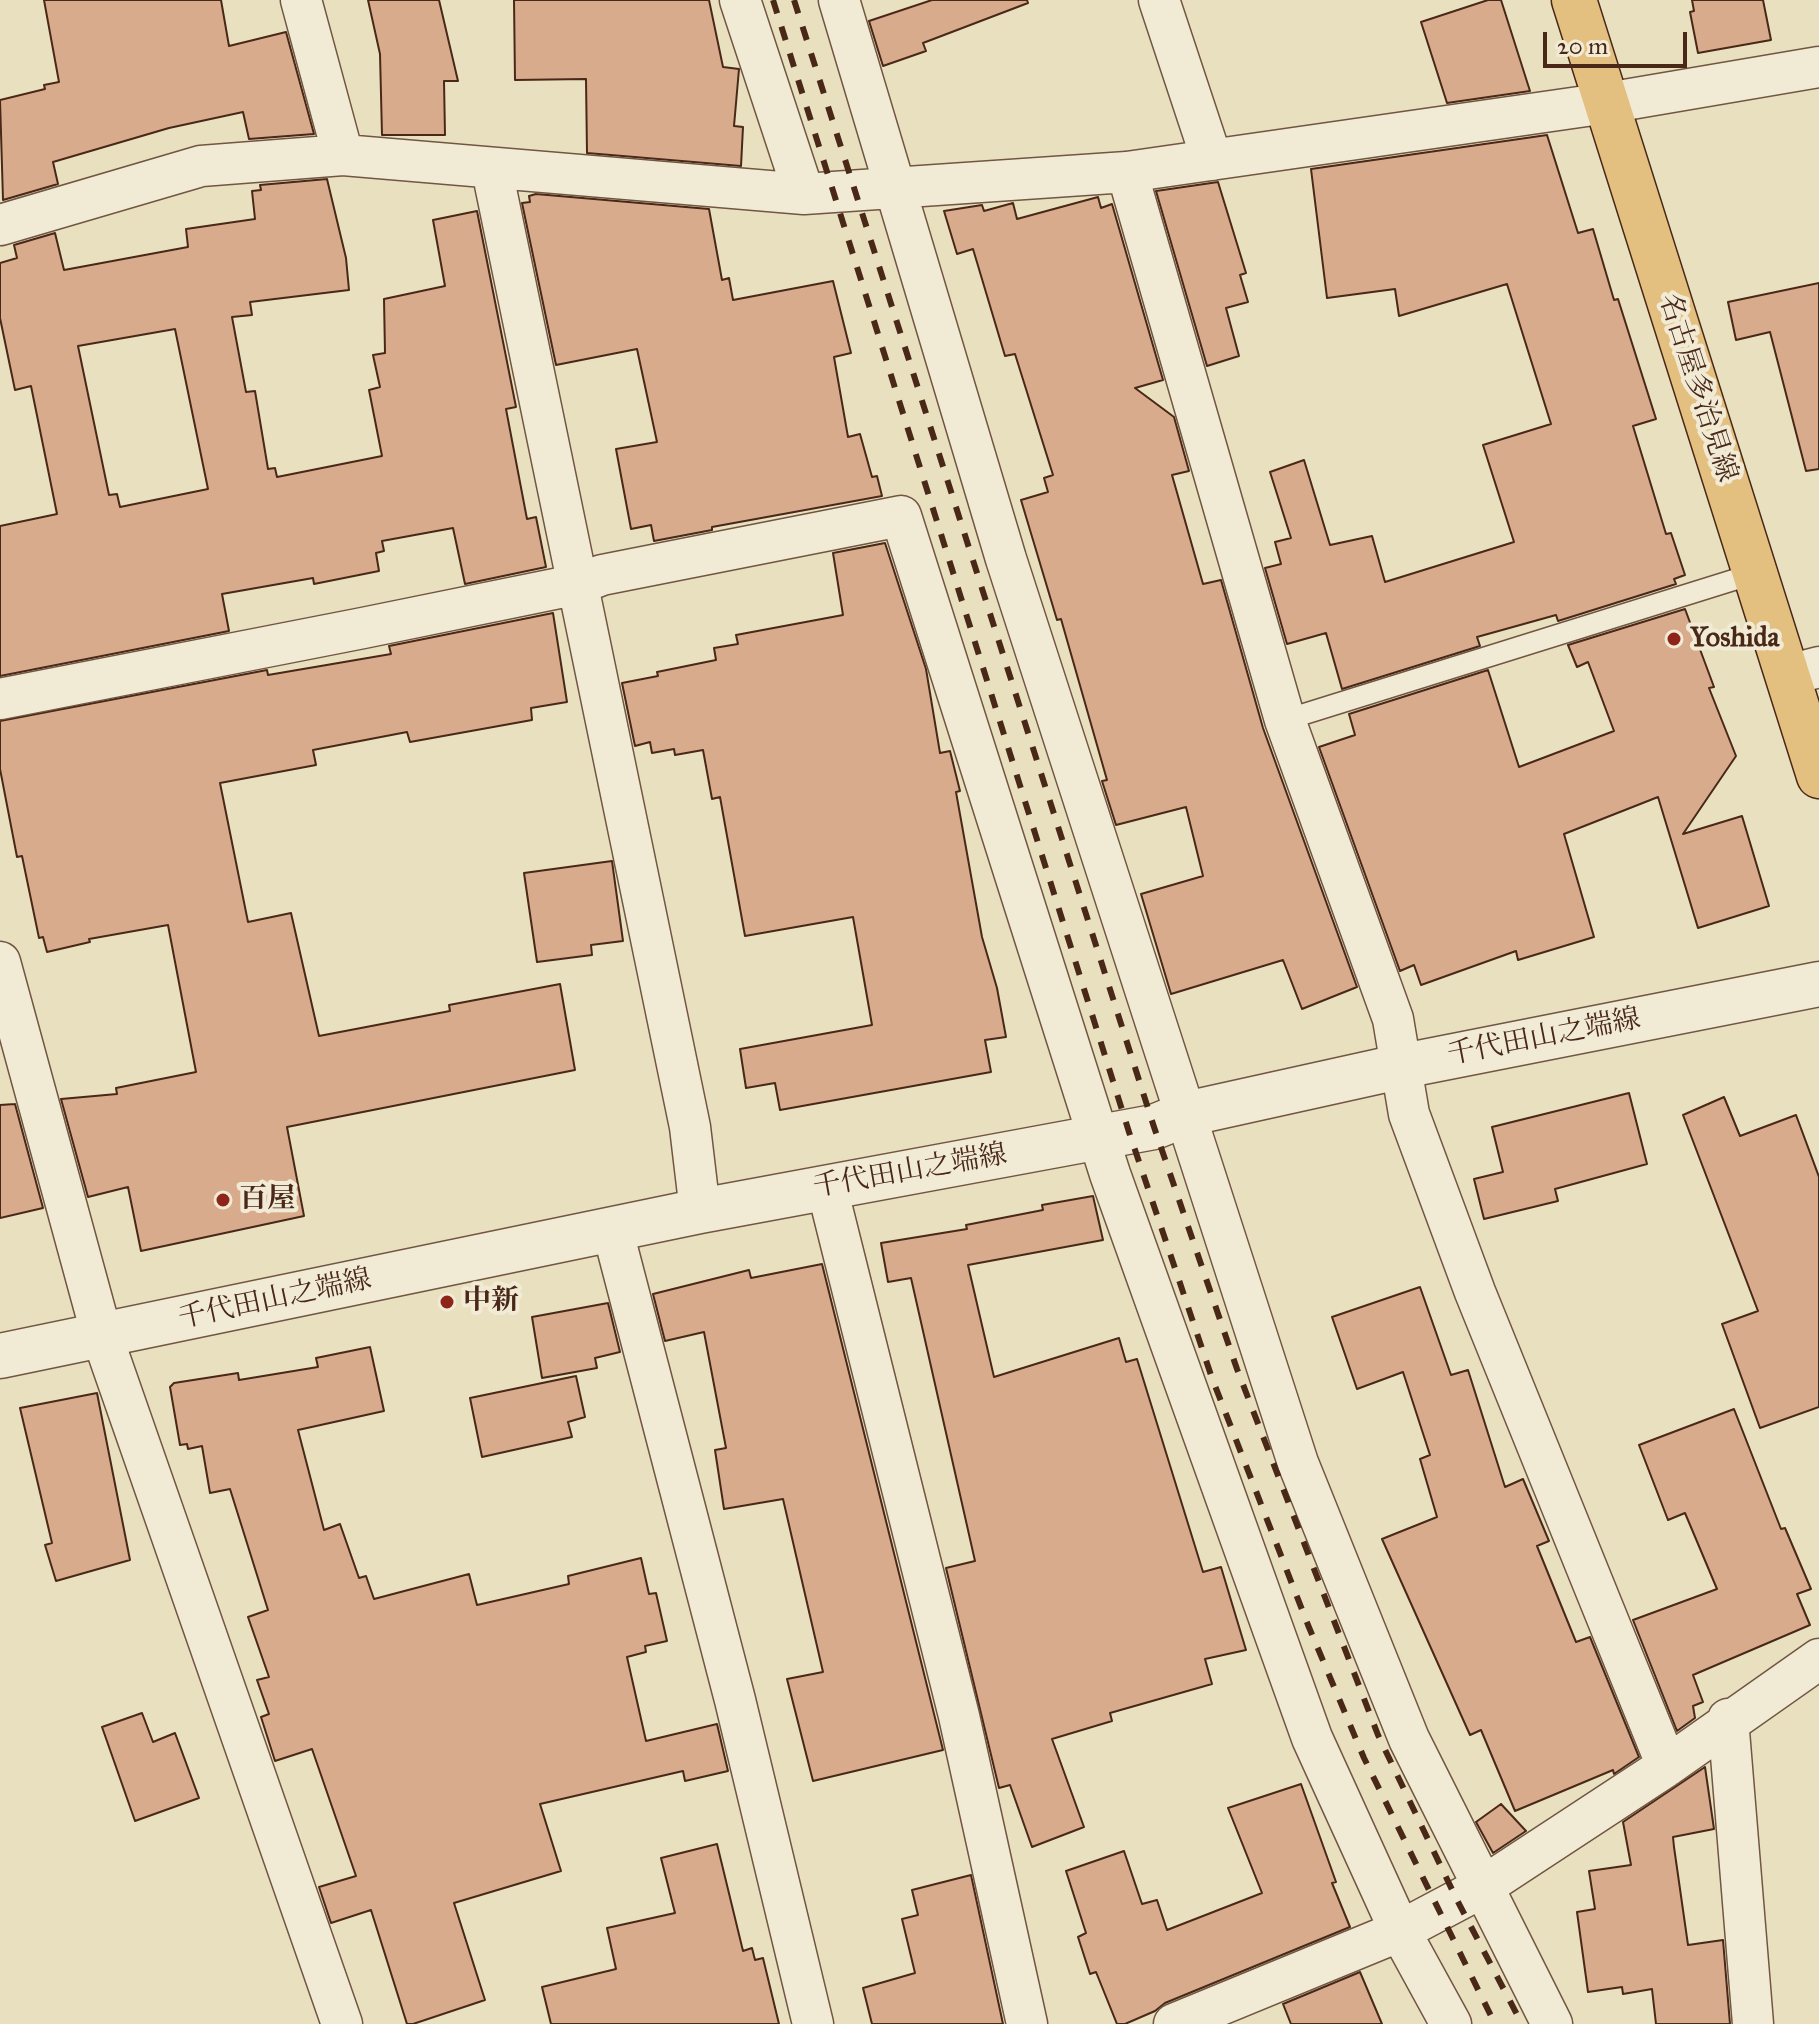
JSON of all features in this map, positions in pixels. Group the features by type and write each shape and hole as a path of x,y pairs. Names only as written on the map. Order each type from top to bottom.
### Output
{"main road":[{"name":"名古屋多治見線","path":"1574,0 1756,573 1803,671 1819,776"}],"street":[{"path":"301,0 343,155"},
{"path":"740,0 804,194"},
{"path":"839,0 1006,559 1298,1463 1409,1739 1481,1888 1552,2024"},
{"path":"1159,0 1212,160"},
{"path":"0,225 201,166 343,155 804,194 1127,172 1607,103 1819,67"},
{"path":"492,170 690,1127 700,1211"},
{"path":"1127,172 1285,720 1393,1019 1409,1114 1426,1164 1667,1766"},
{"path":"0,699 579,584 602,575 901,516 1099,1137 1312,1738 1400,1931 1451,2024"},
{"path":"0,962 102,1336 342,2024"},
{"name":"千代田山之端線","path":"0,1356 613,1232 700,1211 1154,1127 1186,1114 1403,1066 1819,984"},
{"path":"827,1188 959,1716 1027,2024"},
{"path":"613,1232 735,1700 813,2024"},
{"path":"1174,2024 1400,1931 1481,1888 1667,1766 1728,1719 1819,1659"},
{"path":"1728,1719 1753,2024"}],"lane":[{"path":"1285,720 1756,573"}],"building":[{"path":"44,0 221,0 229,46 286,32 314,134 249,139 243,112 169,128 53,162 58,184 3,200 0,100 45,89 44,85 59,82"},
{"path":"368,0 439,0 458,81 444,81 445,135 382,135 380,54"},
{"path":"514,0 709,0 723,67 739,69 734,126 743,127 741,166 587,153 586,79 515,80"},
{"path":"932,0 1027,0 1028,3 923,43 926,51 883,66 869,21"},
{"path":"1488,0 1501,0 1530,91 1447,103 1421,22"},
{"path":"1692,0 1763,0 1771,40 1698,53 1690,12 1694,11"},
{"path":"1547,135 1578,233 1593,229 1614,300 1618,299 1656,419 1633,426 1666,534 1671,533 1685,575 1674,579 1676,584 1558,621 1556,615 1477,637 1480,646 1342,689 1326,633 1287,644 1265,568 1281,564 1275,542 1291,538 1270,472 1304,460 1330,545 1372,536 1385,582 1514,542 1483,445 1551,424 1507,284 1399,316 1395,289 1327,298 1311,169"},
{"path":"327,179 346,258 349,290 250,302 252,315 232,317 246,392 255,391 268,469 275,468 277,477 382,456 369,390 380,387 373,355 385,353 384,299 445,286 433,220 477,211 516,407 506,409 527,519 536,517 546,567 465,584 453,528 382,541 384,551 376,553 379,571 314,584 313,578 222,594 229,631 0,676 0,526 57,514 31,386 15,390 0,318 0,263 17,258 14,245 55,233 64,270 188,247 186,229 255,219 252,191 261,190 260,185","holes":["175,329 208,489 120,507 117,494 109,495 78,346"]},
{"path":"1218,182 1246,273 1240,275 1248,302 1226,308 1239,356 1207,366 1156,191"},
{"path":"536,194 709,209 722,280 729,278 733,300 833,281 851,353 834,357 848,437 860,434 872,477 877,476 882,496 712,527 712,530 654,541 651,525 631,529 616,449 657,442 637,349 556,365 522,203 530,202 529,196"},
{"path":"1098,197 1101,208 1112,204 1163,380 1135,388 1174,417 1189,471 1172,475 1203,584 1221,580 1263,728 1357,987 1302,1009 1283,960 1171,994 1141,894 1203,876 1186,807 1116,825 1102,781 1107,780 1061,619 1057,620 1021,500 1048,492 1044,478 1053,475 1015,354 1005,356 973,249 957,254 944,211 982,205 984,211 1013,203 1017,219"},
{"path":"1819,283 1819,469 1806,471 1770,332 1736,340 1728,302"},
{"path":"885,543 926,669 940,753 950,751 960,791 956,792 982,937 997,988 1006,1037 985,1040 991,1072 780,1110 775,1083 746,1088 740,1049 872,1025 853,917 745,936 720,797 712,799 703,750 675,755 674,749 652,753 650,742 635,746 622,683 716,660 714,648 738,644 736,635 843,615 833,553"},
{"path":"1685,609 1714,687 1709,688 1736,756 1683,834 1742,816 1769,906 1698,928 1658,797 1564,834 1594,937 1518,960 1516,951 1421,985 1414,965 1400,971 1319,747 1355,735 1349,714 1488,670 1519,767 1614,731 1588,662 1577,667 1568,645"},
{"path":"553,613 567,702 531,708 532,720 410,742 407,732 313,750 316,765 220,783 248,922 291,913 319,1036 450,1011 449,1005 560,984 575,1070 287,1127 304,1216 141,1251 128,1187 88,1197 61,1099 117,1094 116,1088 196,1072 168,925 89,939 90,942 47,952 43,937 39,938 22,856 17,857 0,769 0,721 267,670 268,675 391,654 389,646"},
{"path":"612,861 623,941 591,945 592,955 537,962 524,873"},
{"path":"1629,1093 1647,1164 1555,1189 1558,1201 1484,1219 1474,1179 1503,1172 1492,1127"},
{"path":"1724,1097 1740,1136 1796,1115 1819,1177 1819,1407 1760,1428 1722,1324 1758,1311 1683,1115"},
{"path":"15,1104 43,1208 0,1218 0,1105"},
{"path":"1093,1196 1103,1240 968,1265 994,1377 1119,1338 1126,1362 1137,1359 1203,1572 1221,1567 1246,1650 1205,1659 1212,1684 1110,1713 1112,1721 1052,1739 1084,1827 1032,1847 1010,1785 999,1788 946,1568 975,1561 911,1278 888,1282 881,1243 967,1229 966,1225 1043,1210 1042,1205"},
{"path":"822,1264 943,1750 813,1781 787,1679 823,1672 783,1499 724,1509 715,1450 726,1448 704,1332 665,1341 653,1294 749,1270 751,1278"},
{"path":"1420,1287 1451,1375 1468,1370 1505,1487 1523,1479 1549,1541 1537,1546 1576,1642 1590,1637 1639,1757 1614,1774 1613,1770 1515,1811 1481,1730 1470,1735 1382,1539 1437,1517 1420,1459 1430,1455 1403,1372 1357,1389 1332,1317"},
{"path":"608,1303 620,1352 595,1358 597,1368 542,1378 532,1317"},
{"path":"370,1347 384,1411 298,1430 324,1530 340,1524 359,1578 366,1576 374,1599 469,1574 477,1605 569,1584 568,1576 641,1558 649,1594 656,1593 667,1641 645,1646 646,1652 627,1657 646,1741 717,1724 728,1771 685,1781 683,1771 540,1804 561,1871 454,1903 485,2000 413,2024 407,2024 371,1910 331,1923 319,1887 356,1876 312,1749 275,1761 261,1717 269,1714 257,1680 269,1677 248,1617 268,1610 230,1489 210,1493 202,1446 188,1449 187,1444 180,1445 170,1387 174,1383 238,1373 239,1380 318,1367 316,1358"},
{"path":"576,1376 585,1417 568,1422 572,1437 482,1457 470,1398"},
{"path":"97,1393 130,1560 56,1581 45,1545 52,1543 20,1408"},
{"path":"1734,1409 1781,1529 1785,1528 1811,1589 1797,1594 1810,1625 1693,1675 1703,1702 1693,1706 1695,1718 1677,1731 1633,1620 1717,1589 1685,1513 1668,1520 1639,1445"},
{"path":"142,1713 153,1742 175,1733 199,1798 135,1821 102,1727"},
{"path":"1705,1767 1714,1829 1673,1837 1688,1945 1723,1940 1730,2024 1656,2024 1652,1989 1623,1994 1622,1987 1588,1992 1577,1912 1595,1909 1589,1871 1631,1865 1623,1822"},
{"path":"1301,1784 1336,1882 1332,1883 1350,1927 1165,2003 1155,2011 1125,2024 1117,2024 1096,1972 1090,1974 1078,1937 1086,1933 1066,1871 1124,1851 1142,1904 1157,1900 1167,1930 1262,1893 1228,1808"},
{"path":"1501,1804 1526,1831 1493,1853 1476,1822"},
{"path":"717,1844 743,1951 752,1948 755,1960 763,1958 779,2024 551,2024 542,1987 616,1969 607,1928 675,1913 661,1858"},
{"path":"971,1875 1003,2024 872,2024 863,1988 915,1973 902,1919 918,1915 912,1890"},
{"path":"1360,1972 1382,2024 1291,2024 1283,2004"}],"railway":[{"path":"773,0 1129,1132 1212,1378 1308,1625 1364,1758 1495,2024"},
{"path":"794,0 1154,1127 1237,1369 1378,1735 1457,1900 1522,2024"}],"place":[{"name":"Yoshida","path":"1674,639"},
{"name":"百屋","path":"223,1200"},
{"name":"中新","path":"447,1302"}]}
